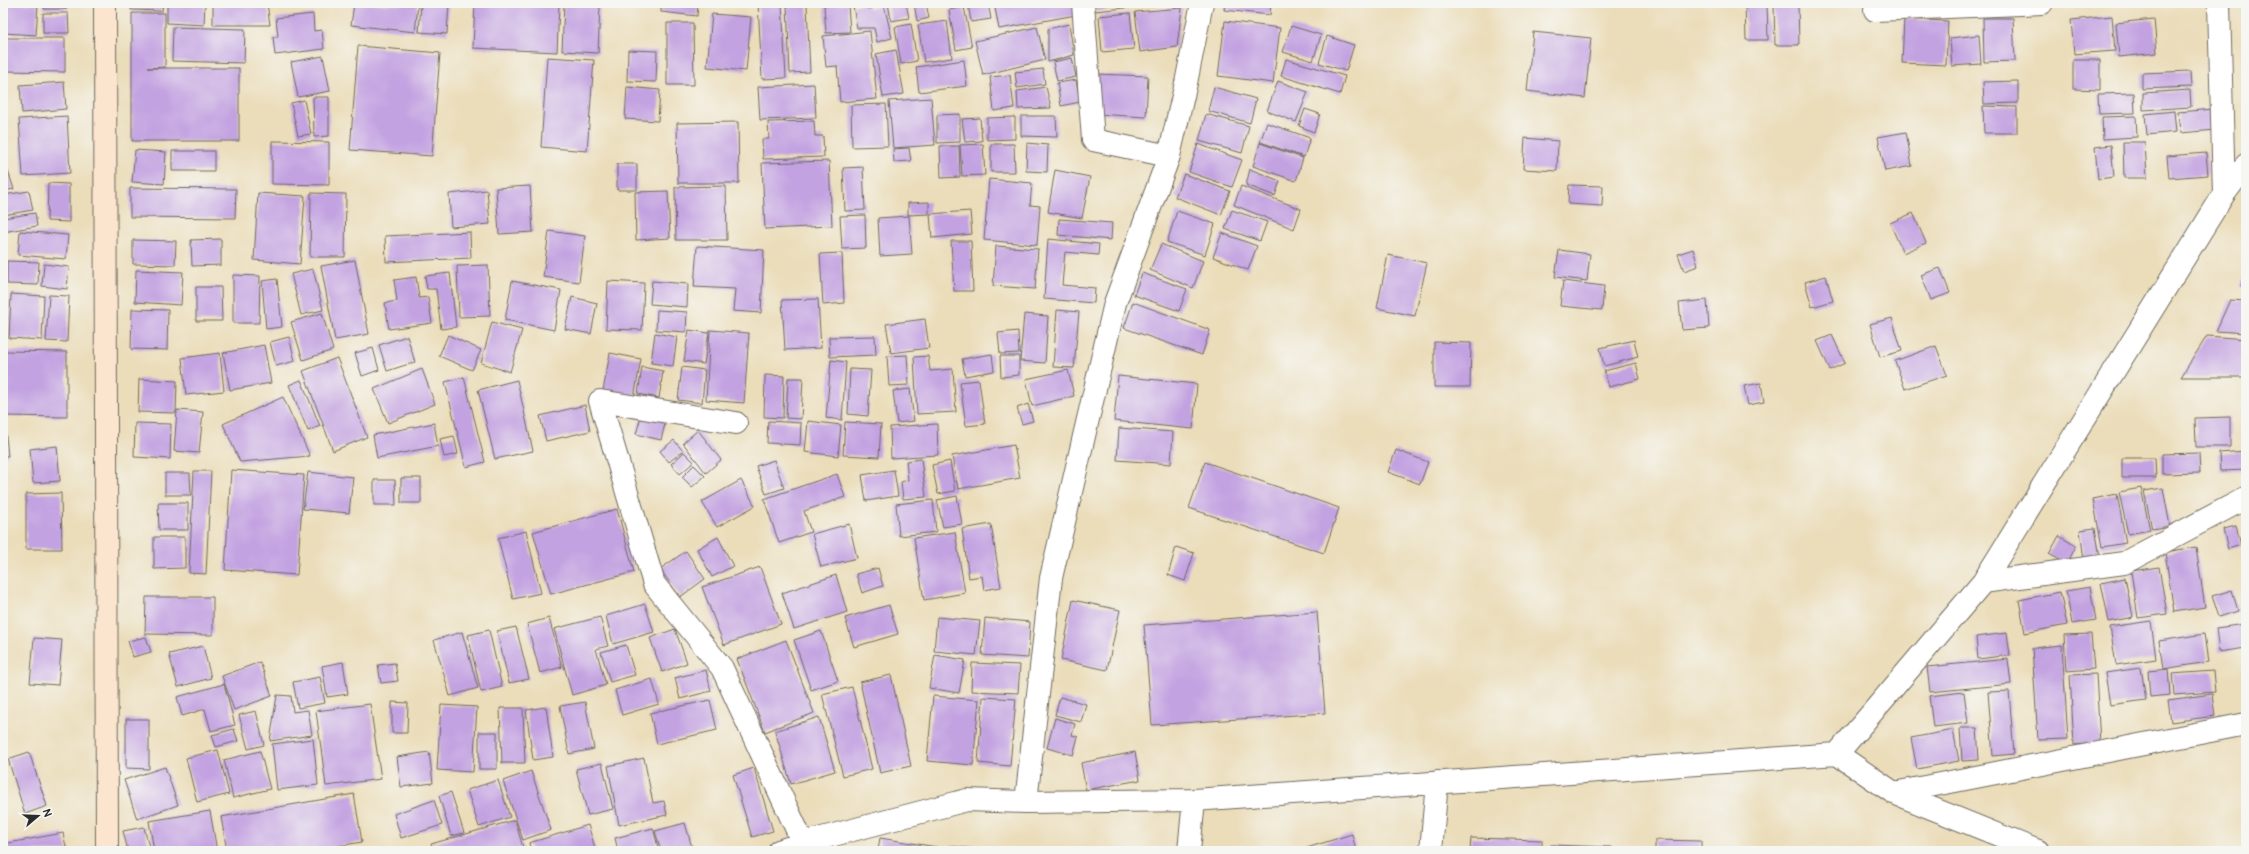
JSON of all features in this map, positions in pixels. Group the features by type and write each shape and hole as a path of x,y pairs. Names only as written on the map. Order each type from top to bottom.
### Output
{"main road":[{"path":"105,3 107,851"}],"street":[{"path":"1083,3 1093,140 1169,156"},
{"path":"1026,802 1051,578 1115,303 1169,156 1186,83 1202,3"},
{"path":"1876,3 1875,10 2042,3"},
{"path":"2220,3 2224,194"},
{"path":"1837,754 1983,582 2224,194 2246,165"},
{"path":"736,423 600,401 654,584 722,668 803,843"},
{"path":"1983,582 2124,563 2246,498"},
{"path":"1894,792 2246,724"},
{"path":"778,851 803,843 968,800 1026,802 1194,800 1837,754 1894,792 2038,851"},
{"path":"1431,851 1437,782"},
{"path":"1189,851 1194,800"}],"building":[{"path":"3,3 38,4 36,35 3,33"},
{"path":"44,3 68,3 67,9 44,9"},
{"path":"131,3 163,3 162,11 131,10"},
{"path":"167,3 205,3 204,25 167,23"},
{"path":"213,3 267,3 270,25 213,25"},
{"path":"354,3 418,5 415,32 351,25"},
{"path":"421,3 449,3 447,34 419,32"},
{"path":"475,3 559,5 557,52 473,48"},
{"path":"661,3 698,3 697,16 661,12"},
{"path":"758,3 782,3 786,78 762,79"},
{"path":"867,3 868,9 884,5 892,38 877,42 874,28 857,28 853,6"},
{"path":"888,3 906,3 909,18 891,21"},
{"path":"914,3 926,3 929,18 917,21"},
{"path":"968,3 988,3 991,19 971,22"},
{"path":"994,3 1074,3 1076,15 999,29"},
{"path":"1094,3 1165,3 1166,4 1095,11"},
{"path":"1225,3 1271,3 1270,15 1224,10"},
{"path":"1745,3 1767,3 1768,40 1746,40"},
{"path":"564,4 600,6 598,53 562,51"},
{"path":"848,4 850,32 826,33 824,5"},
{"path":"1798,4 1799,45 1775,45 1774,5"},
{"path":"807,5 810,72 790,73 787,6"},
{"path":"964,7 972,47 956,50 949,10"},
{"path":"1182,8 1177,47 1140,52 1135,12"},
{"path":"43,13 68,13 69,33 43,33"},
{"path":"132,13 165,13 165,67 148,68 239,68 239,141 132,141"},
{"path":"1130,13 1134,49 1102,52 1099,16"},
{"path":"313,14 314,31 322,30 324,49 275,55 273,37 278,37 276,18"},
{"path":"712,14 751,17 746,71 707,67"},
{"path":"2112,16 2115,51 2074,54 2071,20"},
{"path":"1983,18 2013,18 2015,61 1984,62"},
{"path":"1904,19 1948,21 1946,65 1902,63"},
{"path":"2154,19 2157,53 2119,57 2116,23"},
{"path":"947,21 952,58 924,62 918,25"},
{"path":"1225,21 1280,28 1273,83 1218,76"},
{"path":"667,23 693,23 694,85 667,85"},
{"path":"911,24 917,61 901,64 895,27"},
{"path":"1069,24 1074,55 1048,62 1048,29"},
{"path":"1291,26 1321,35 1313,61 1283,52"},
{"path":"173,27 245,29 244,63 172,61"},
{"path":"1037,27 1045,60 983,75 975,41"},
{"path":"870,31 877,99 840,102 837,66 826,67 823,36"},
{"path":"1533,32 1591,38 1585,98 1527,91"},
{"path":"1979,35 1981,64 1952,66 1950,38"},
{"path":"1327,36 1354,45 1346,71 1319,63"},
{"path":"3,38 65,38 65,72 3,71"},
{"path":"358,46 440,53 432,156 350,150"},
{"path":"628,50 657,51 656,82 627,81"},
{"path":"896,50 904,94 883,97 876,54"},
{"path":"323,56 330,91 298,97 291,62"},
{"path":"547,57 594,60 587,151 541,147"},
{"path":"1072,58 1076,77 1057,81 1053,62"},
{"path":"1286,59 1345,76 1340,94 1281,76"},
{"path":"964,60 967,86 919,92 916,67"},
{"path":"2073,60 2100,60 2100,90 2073,89"},
{"path":"1043,69 1045,84 1017,88 1015,72"},
{"path":"2190,71 2191,87 2142,89 2142,73"},
{"path":"1096,74 1148,76 1146,117 1095,114"},
{"path":"1010,75 1014,108 994,111 990,77"},
{"path":"1076,80 1080,102 1061,106 1057,83"},
{"path":"1278,81 1308,92 1296,122 1267,111"},
{"path":"2018,81 2018,103 1984,104 1983,82"},
{"path":"64,82 66,109 22,113 20,85"},
{"path":"814,84 816,118 760,120 758,87"},
{"path":"627,87 660,90 658,121 625,119"},
{"path":"1046,87 1051,108 1018,109 1017,91"},
{"path":"1214,87 1256,99 1250,123 1208,111"},
{"path":"2190,90 2191,107 2143,110 2143,93"},
{"path":"2134,93 2135,113 2099,114 2098,94"},
{"path":"313,97 329,97 329,136 314,137"},
{"path":"931,98 935,145 893,148 889,101"},
{"path":"304,100 311,134 298,136 291,103"},
{"path":"886,104 888,146 852,147 851,105"},
{"path":"1983,106 2017,107 2017,133 1984,133"},
{"path":"1305,109 1320,114 1314,132 1299,126"},
{"path":"2214,109 2216,130 2180,133 2178,112"},
{"path":"2174,111 2176,132 2147,135 2145,114"},
{"path":"960,114 960,142 937,143 937,115"},
{"path":"1206,114 1249,126 1242,153 1199,141"},
{"path":"67,116 70,173 23,176 19,119"},
{"path":"1021,116 1056,116 1057,137 1021,136"},
{"path":"2136,116 2137,137 2103,139 2102,117"},
{"path":"1015,117 1015,139 987,140 987,118"},
{"path":"980,118 982,141 965,142 962,119"},
{"path":"814,121 815,136 823,136 824,157 763,159 762,139 769,139 768,122"},
{"path":"738,122 739,183 678,183 677,123"},
{"path":"1267,123 1310,138 1304,157 1260,142"},
{"path":"1906,132 1912,166 1885,171 1878,137"},
{"path":"1525,138 1558,141 1557,171 1523,169"},
{"path":"272,141 329,142 329,185 272,184"},
{"path":"2123,142 2145,142 2147,178 2124,178"},
{"path":"1027,143 1048,145 1047,172 1026,171"},
{"path":"1260,143 1303,158 1296,181 1253,166"},
{"path":"983,144 985,175 962,176 960,145"},
{"path":"991,144 1014,144 1015,172 991,172"},
{"path":"1198,144 1242,160 1232,187 1189,172"},
{"path":"2111,145 2114,177 2098,179 2095,147"},
{"path":"940,146 959,146 960,177 941,178"},
{"path":"909,148 911,161 894,162 893,149"},
{"path":"135,150 166,152 164,184 132,182"},
{"path":"172,151 214,151 214,171 172,171"},
{"path":"2206,153 2208,175 2169,178 2167,156"},
{"path":"3,156 14,189 3,191"},
{"path":"829,161 832,226 765,229 762,163"},
{"path":"617,164 637,164 637,190 617,190"},
{"path":"863,167 865,210 845,211 843,168"},
{"path":"1250,169 1280,181 1275,196 1246,185"},
{"path":"1055,170 1090,177 1082,218 1048,212"},
{"path":"1184,174 1230,191 1221,215 1175,197"},
{"path":"989,179 1032,183 1030,205 1040,206 1037,245 984,240"},
{"path":"48,183 69,184 69,222 47,221"},
{"path":"1569,185 1603,186 1602,206 1568,204"},
{"path":"530,186 533,232 499,234 496,188"},
{"path":"726,186 727,240 676,240 675,187"},
{"path":"1241,186 1301,209 1294,229 1234,205"},
{"path":"130,188 236,189 235,218 130,217"},
{"path":"487,190 490,224 451,227 449,194"},
{"path":"29,191 33,210 3,215 3,195"},
{"path":"668,191 670,238 636,240 635,192"},
{"path":"258,193 305,196 300,264 254,260"},
{"path":"311,193 346,194 345,257 310,257"},
{"path":"929,202 929,214 908,215 908,203"},
{"path":"1232,210 1267,222 1260,241 1225,229"},
{"path":"970,211 972,234 932,238 930,214"},
{"path":"1177,211 1215,224 1205,255 1167,242"},
{"path":"35,213 37,226 3,232 3,218"},
{"path":"1913,213 1926,243 1903,253 1890,223"},
{"path":"865,215 866,248 842,249 840,216"},
{"path":"909,216 912,254 880,256 878,218"},
{"path":"1059,219 1112,223 1111,240 1058,235"},
{"path":"20,231 68,235 66,259 18,255"},
{"path":"549,231 585,236 579,282 543,277"},
{"path":"470,232 471,258 386,262 385,236"},
{"path":"1222,233 1257,246 1248,270 1213,257"},
{"path":"221,239 221,265 192,266 191,240"},
{"path":"1048,239 1099,244 1098,255 1065,252 1062,285 1095,288 1094,303 1044,299"},
{"path":"133,240 176,241 175,265 133,264"},
{"path":"951,241 971,241 973,291 954,291"},
{"path":"1161,244 1203,261 1193,288 1150,270"},
{"path":"697,246 764,250 761,313 733,311 735,289 694,287"},
{"path":"996,246 1038,249 1035,289 993,286"},
{"path":"1693,249 1698,266 1684,271 1678,254"},
{"path":"1559,250 1590,254 1587,281 1555,277"},
{"path":"842,253 844,303 823,305 820,254"},
{"path":"1388,255 1427,263 1415,316 1377,308"},
{"path":"355,260 369,334 335,340 321,266"},
{"path":"7,261 39,262 38,285 7,284"},
{"path":"44,264 69,267 67,289 42,286"},
{"path":"488,265 490,316 459,317 457,266"},
{"path":"1940,268 1950,293 1931,300 1921,275"},
{"path":"313,269 323,310 301,315 291,274"},
{"path":"136,270 183,272 181,305 135,302"},
{"path":"2246,270 2246,287 2241,286"},
{"path":"450,273 456,327 441,329 436,289 427,289 425,276"},
{"path":"1142,273 1187,289 1179,311 1134,295"},
{"path":"233,275 260,276 259,323 233,323"},
{"path":"1826,276 1833,301 1812,307 1805,282"},
{"path":"416,277 419,298 428,297 432,323 389,329 385,303 397,301 394,280"},
{"path":"277,279 282,327 266,329 262,281"},
{"path":"512,281 561,290 554,330 505,320"},
{"path":"608,281 644,283 642,330 606,329"},
{"path":"652,281 688,284 687,307 650,304"},
{"path":"1563,281 1604,286 1602,310 1560,306"},
{"path":"196,287 221,287 222,321 196,321"},
{"path":"11,294 44,296 42,340 9,338"},
{"path":"49,295 69,296 67,342 46,341"},
{"path":"572,297 597,303 591,334 565,329"},
{"path":"818,299 821,348 785,350 782,300"},
{"path":"1707,300 1709,328 1682,330 1679,303"},
{"path":"2230,300 2246,301 2246,333 2216,331"},
{"path":"1133,302 1210,330 1202,355 1124,328"},
{"path":"132,309 168,310 167,350 131,349"},
{"path":"657,310 687,312 686,332 656,330"},
{"path":"1057,310 1079,312 1074,368 1053,367"},
{"path":"322,313 333,350 303,360 291,322"},
{"path":"1024,314 1048,316 1045,363 1020,361"},
{"path":"1892,318 1902,351 1880,357 1870,324"},
{"path":"925,319 929,348 891,353 886,324"},
{"path":"492,322 522,330 510,372 481,363"},
{"path":"689,330 709,333 704,364 684,361"},
{"path":"710,330 749,333 744,403 706,400"},
{"path":"1018,331 1019,353 1000,354 998,333"},
{"path":"655,333 677,337 673,366 651,363"},
{"path":"448,335 481,350 472,370 439,356"},
{"path":"1832,335 1845,363 1830,370 1817,341"},
{"path":"407,336 415,362 387,371 379,345"},
{"path":"875,336 876,355 830,357 829,337"},
{"path":"2207,336 2246,339 2246,377 2181,377"},
{"path":"289,337 295,361 276,366 270,342"},
{"path":"1634,340 1638,357 1604,366 1600,348"},
{"path":"1434,342 1471,343 1470,387 1434,387"},
{"path":"264,345 271,383 230,390 223,353"},
{"path":"1936,346 1947,375 1905,389 1895,361"},
{"path":"373,348 379,370 362,376 355,353"},
{"path":"3,351 67,352 67,417 3,416"},
{"path":"220,353 224,391 186,395 182,358"},
{"path":"610,353 641,359 634,398 603,391"},
{"path":"992,354 994,371 965,376 962,359"},
{"path":"907,355 909,385 889,386 887,356"},
{"path":"928,356 930,371 953,369 956,412 917,414 914,357"},
{"path":"1000,356 1019,356 1019,375 1001,377"},
{"path":"337,358 367,437 333,451 303,371"},
{"path":"831,360 846,362 842,420 826,418"},
{"path":"1636,363 1640,379 1609,387 1604,371"},
{"path":"642,367 663,371 659,398 638,394"},
{"path":"682,367 705,370 702,403 678,400"},
{"path":"422,369 435,404 388,423 374,389"},
{"path":"850,369 871,370 868,416 848,414"},
{"path":"1068,370 1074,396 1032,406 1026,379"},
{"path":"765,375 784,376 783,418 764,417"},
{"path":"1118,376 1197,384 1193,429 1114,421"},
{"path":"464,377 485,462 466,467 445,382"},
{"path":"788,378 803,378 801,419 786,418"},
{"path":"139,379 177,381 176,413 138,412"},
{"path":"301,380 320,426 308,431 289,385"},
{"path":"517,380 533,451 495,459 478,390"},
{"path":"979,380 985,424 966,426 960,382"},
{"path":"1761,383 1764,402 1748,405 1744,386"},
{"path":"910,389 914,421 897,423 893,391"},
{"path":"283,397 310,456 240,462 223,424"},
{"path":"1028,404 1033,421 1022,424 1017,408"},
{"path":"585,405 590,431 546,441 540,416"},
{"path":"177,410 203,412 199,453 174,451"},
{"path":"642,413 666,420 661,440 636,434"},
{"path":"2230,417 2230,447 2196,447 2195,418"},
{"path":"768,421 801,423 800,445 767,443"},
{"path":"808,421 841,425 838,456 805,452"},
{"path":"845,422 881,424 879,457 843,455"},
{"path":"135,423 171,424 170,459 134,457"},
{"path":"434,423 438,446 377,458 373,435"},
{"path":"937,424 938,455 891,458 890,427"},
{"path":"3,426 5,426 8,456 3,456"},
{"path":"1119,428 1173,432 1171,464 1117,460"},
{"path":"698,430 721,460 706,473 683,443"},
{"path":"454,436 458,454 444,457 440,439"},
{"path":"674,440 683,451 669,462 660,451"},
{"path":"1014,445 1020,478 958,489 952,456"},
{"path":"57,446 60,481 33,483 30,449"},
{"path":"1396,450 1428,462 1420,484 1388,472"},
{"path":"2246,451 2246,470 2220,471 2219,453"},
{"path":"684,452 694,462 680,474 671,464"},
{"path":"2199,453 2200,473 2162,474 2162,454"},
{"path":"2122,458 2155,458 2156,478 2122,478"},
{"path":"921,459 926,497 903,499 901,482 908,480 906,461"},
{"path":"774,460 784,488 766,494 756,466"},
{"path":"950,461 955,491 938,494 932,465"},
{"path":"1205,462 1339,508 1324,553 1189,508"},
{"path":"694,465 705,476 692,487 682,477"},
{"path":"231,470 304,475 297,575 225,570"},
{"path":"894,470 898,496 866,501 862,475"},
{"path":"194,471 211,471 206,574 189,573"},
{"path":"308,472 353,477 349,513 303,509"},
{"path":"165,473 190,473 191,495 165,495"},
{"path":"837,474 845,497 804,511 811,532 779,543 764,499"},
{"path":"401,478 421,478 421,503 401,503"},
{"path":"374,480 395,480 396,505 374,505"},
{"path":"741,480 755,506 717,527 702,502"},
{"path":"2141,488 2150,530 2128,534 2119,492"},
{"path":"2163,488 2170,526 2152,529 2144,491"},
{"path":"61,493 62,549 26,549 26,494"},
{"path":"2117,494 2126,543 2102,547 2093,499"},
{"path":"957,496 962,524 943,527 937,500"},
{"path":"933,500 936,532 899,536 896,504"},
{"path":"158,503 188,503 188,530 159,530"},
{"path":"617,509 634,572 551,594 533,532"},
{"path":"849,524 857,558 821,567 812,534"},
{"path":"991,524 1001,587 984,590 982,576 969,578 962,529"},
{"path":"2236,526 2241,545 2228,549 2223,529"},
{"path":"2095,528 2100,557 2084,560 2080,530"},
{"path":"526,531 541,593 513,599 498,538"},
{"path":"955,532 965,593 924,600 914,538"},
{"path":"2059,536 2076,546 2067,564 2049,554"},
{"path":"154,537 185,537 185,568 154,569"},
{"path":"718,537 733,566 712,577 697,549"},
{"path":"1176,547 1194,553 1185,581 1168,575"},
{"path":"2196,547 2205,607 2174,612 2165,552"},
{"path":"686,551 705,579 680,597 660,569"},
{"path":"760,567 781,624 724,645 702,587"},
{"path":"2159,567 2167,614 2138,618 2131,571"},
{"path":"878,568 883,586 862,593 856,574"},
{"path":"836,575 847,612 794,629 782,593"},
{"path":"2125,578 2133,617 2109,622 2101,583"},
{"path":"2090,587 2096,620 2072,624 2066,591"},
{"path":"2232,590 2238,611 2219,617 2212,596"},
{"path":"2060,592 2067,625 2025,633 2019,600"},
{"path":"146,597 213,597 213,635 145,634"},
{"path":"1073,600 1120,610 1107,670 1061,660"},
{"path":"645,604 654,632 613,644 606,616"},
{"path":"889,605 898,634 854,647 845,618"},
{"path":"1317,612 1325,713 1152,725 1144,625"},
{"path":"600,617 608,646 596,649 606,685 572,695 554,629"},
{"path":"937,617 980,621 976,655 934,651"},
{"path":"549,618 562,667 540,673 527,624"},
{"path":"985,618 1030,622 1028,658 982,655"},
{"path":"2151,621 2156,659 2116,665 2110,627"},
{"path":"2245,624 2246,648 2219,652 2216,628"},
{"path":"516,627 529,679 509,683 497,631"},
{"path":"675,629 687,663 662,672 650,638"},
{"path":"489,630 502,687 481,692 468,635"},
{"path":"821,631 838,681 811,690 794,640"},
{"path":"462,632 478,688 450,696 434,640"},
{"path":"2007,633 2010,655 1978,659 1976,637"},
{"path":"2091,634 2094,669 2066,671 2064,635"},
{"path":"2204,634 2208,662 2163,669 2159,641"},
{"path":"146,637 151,652 133,657 128,641"},
{"path":"34,638 62,640 58,685 30,683"},
{"path":"786,640 814,713 765,732 737,659"},
{"path":"626,645 635,675 610,682 601,652"},
{"path":"2062,645 2068,739 2038,740 2032,648"},
{"path":"203,646 211,678 178,687 169,654"},
{"path":"935,655 965,660 959,693 929,688"},
{"path":"2008,659 2011,684 1930,692 1927,667"},
{"path":"260,662 272,696 234,710 222,676"},
{"path":"343,662 348,694 327,697 322,666"},
{"path":"395,663 398,681 381,683 378,665"},
{"path":"972,663 1020,665 1018,693 971,691"},
{"path":"2141,668 2146,700 2110,705 2105,673"},
{"path":"2168,669 2170,695 2150,697 2148,671"},
{"path":"706,670 711,691 680,699 675,678"},
{"path":"2213,671 2215,692 2174,695 2172,674"},
{"path":"2096,674 2100,743 2074,745 2070,675"},
{"path":"891,675 911,766 880,773 860,682"},
{"path":"320,677 325,703 298,708 293,682"},
{"path":"652,679 659,704 622,715 615,690"},
{"path":"224,684 235,725 211,731 205,709 182,716 177,697"},
{"path":"852,687 872,769 843,776 822,694"},
{"path":"2009,691 2014,754 1993,756 1988,692"},
{"path":"1964,692 1968,723 1933,727 1929,696"},
{"path":"2212,694 2215,716 2171,722 2168,700"},
{"path":"277,695 291,696 293,712 308,710 312,735 270,741"},
{"path":"933,696 979,700 973,765 927,761"},
{"path":"983,697 1016,699 1010,766 978,763"},
{"path":"1060,697 1086,704 1081,722 1055,715"},
{"path":"710,700 717,730 657,744 650,713"},
{"path":"392,702 408,703 407,733 392,733"},
{"path":"585,702 594,749 569,754 560,706"},
{"path":"370,704 381,779 326,786 316,711"},
{"path":"441,705 477,707 473,772 437,770"},
{"path":"546,707 553,757 533,760 526,710"},
{"path":"500,708 523,708 525,763 502,763"},
{"path":"256,711 264,745 248,749 239,715"},
{"path":"819,717 835,771 791,784 775,731"},
{"path":"1055,718 1075,724 1072,735 1078,737 1073,755 1047,748"},
{"path":"126,719 149,719 149,769 126,768"},
{"path":"1960,728 1977,728 1979,760 1962,761"},
{"path":"234,729 238,741 216,747 212,735"},
{"path":"1953,730 1959,761 1917,769 1911,738"},
{"path":"479,732 497,732 497,769 479,769"},
{"path":"313,739 318,785 277,790 272,744"},
{"path":"218,750 229,794 197,802 186,758"},
{"path":"260,751 270,789 233,798 224,760"},
{"path":"29,752 47,806 25,814 8,759"},
{"path":"429,752 433,783 401,787 397,757"},
{"path":"1135,752 1140,780 1086,790 1081,763"},
{"path":"644,758 653,803 664,801 667,815 619,825 608,766"},
{"path":"602,763 613,809 588,815 576,769"},
{"path":"165,767 178,805 137,819 124,780"},
{"path":"754,768 773,831 752,837 733,775"},
{"path":"531,771 551,830 523,840 503,781"},
{"path":"498,780 510,817 479,827 467,790"},
{"path":"451,792 464,833 451,836 439,796"},
{"path":"354,794 362,842 308,851 227,851 221,817"},
{"path":"434,800 442,825 401,838 394,814"},
{"path":"210,811 217,851 154,851 149,821"},
{"path":"515,820 524,851 434,851 431,844"},
{"path":"685,823 693,851 661,851 655,831"},
{"path":"588,825 596,851 531,851 529,843"},
{"path":"144,827 150,851 128,851 123,831"},
{"path":"653,828 659,851 618,851 615,838"},
{"path":"63,833 67,851 3,851 3,844"},
{"path":"1352,834 1356,851 1297,851"},
{"path":"880,838 937,847 936,851 878,851"},
{"path":"1471,838 1542,840 1542,851 1470,851"},
{"path":"1655,840 1701,841 1701,851 1655,851"},
{"path":"1551,845 1612,847 1612,851 1550,851"},
{"path":"951,846 985,850 985,851 951,851"}]}
